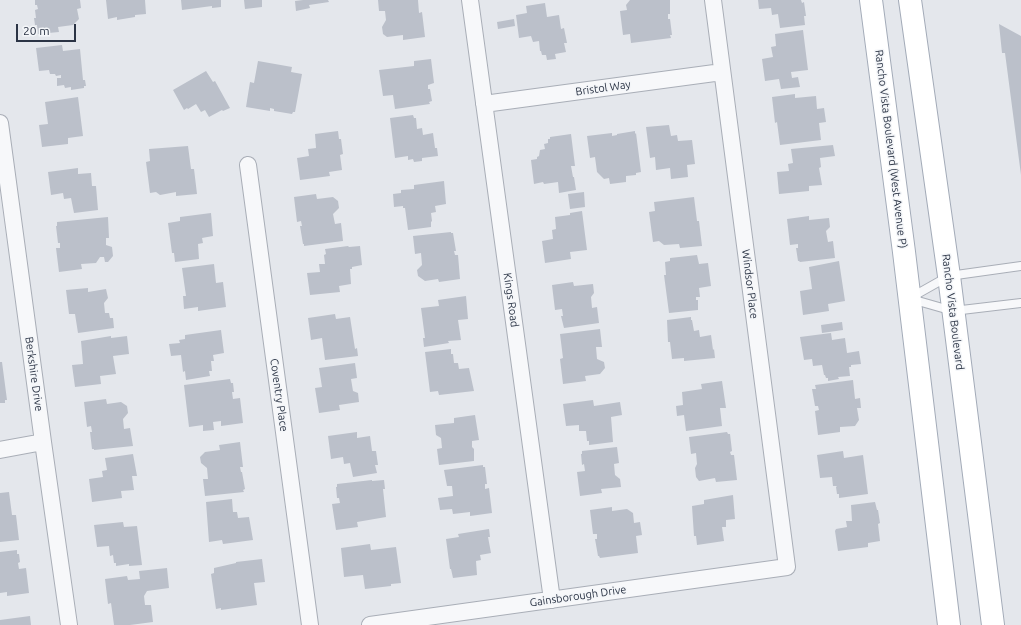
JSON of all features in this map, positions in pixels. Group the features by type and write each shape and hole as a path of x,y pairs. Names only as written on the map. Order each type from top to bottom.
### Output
{"main road":[{"name":"Rancho Vista Boulevard (West Avenue P)","path":"871,0 910,298"},
{"name":"Rancho Vista Boulevard","path":"910,0 949,276 952,311 993,625"},
{"path":"910,298 949,625"}],"street":[{"name":"Kings Road","path":"470,0 552,600"},
{"name":"Windsor Place","path":"713,0 787,567"},
{"name":"Bristol Way","path":"484,104 722,72"},
{"name":"Berkshire Drive","path":"0,123 5,205 43,442 69,625"},
{"name":"Coventry Place","path":"248,164 310,625"},
{"path":"0,450 43,442"},
{"name":"Gainsborough Drive","path":"370,625 787,567"}],"lane":[{"path":"910,298 949,276 1021,266"},
{"path":"910,298 952,311 1021,303"}],"building":[{"path":"35,0 80,0 81,8 77,9 79,19 73,25 58,27 59,32 38,34 37,25 35,25 34,18 36,18 35,10 38,9 37,5 35,5"},
{"path":"106,0 145,0 146,14 135,15 135,17 117,20 117,17 108,19"},
{"path":"181,0 221,0 221,7 212,8 212,6 182,10"},
{"path":"244,0 262,0 262,7 245,9"},
{"path":"328,0 329,2 309,5 310,8 296,11 295,1"},
{"path":"378,0 418,0 419,13 422,12 425,37 403,40 403,35 387,37 383,34 382,27 386,20 385,11 379,11"},
{"path":"630,0 670,0 670,14 668,14 668,19 670,19 671,38 631,43 630,34 623,35 620,11 627,10 626,5"},
{"path":"758,0 801,0 802,3 804,2 806,16 804,16 805,25 780,28 778,14 772,15 771,8 759,9"},
{"path":"545,3 547,17 559,15 561,29 564,28 567,43 564,43 566,52 555,54 556,59 547,60 546,55 542,55 540,51 539,41 533,42 531,36 519,38 516,15 527,13 526,6"},
{"path":"514,19 515,26 498,29 497,22"},
{"path":"999,24 1021,36 1021,175 1005,53 1002,53"},
{"path":"803,30 808,70 791,72 792,78 798,77 800,87 781,89 779,79 765,81 762,59 773,57 771,47 776,46 775,34"},
{"path":"62,45 63,51 80,49 83,80 85,80 86,86 84,86 84,88 71,90 71,87 65,88 64,85 57,86 57,78 61,78 61,75 56,76 55,74 50,74 49,70 39,71 36,48"},
{"path":"431,59 434,83 428,85 432,101 429,102 430,104 395,109 393,95 383,96 379,70 414,66 414,61"},
{"path":"258,61 292,67 291,72 302,74 295,112 292,114 274,111 274,109 270,108 270,111 246,107 250,82 254,83"},
{"path":"206,71 213,82 215,81 230,108 223,111 222,110 209,117 205,110 201,112 196,104 184,110 173,90"},
{"path":"795,94 795,98 816,96 817,109 824,108 826,122 819,123 821,140 780,145 777,122 775,123 772,97"},
{"path":"78,97 83,136 68,138 68,144 42,147 39,125 48,124 45,102"},
{"path":"413,115 414,118 416,118 417,129 422,128 423,135 433,133 435,148 437,148 438,156 422,158 422,161 414,162 413,159 408,160 408,156 395,158 390,118"},
{"path":"669,125 671,136 677,135 678,141 692,140 695,164 687,165 688,177 671,179 670,168 656,170 655,157 650,158 646,127"},
{"path":"338,131 339,139 341,139 343,154 340,155 342,170 329,172 330,176 300,180 297,158 309,156 308,149 316,148 315,134"},
{"path":"635,131 641,172 636,173 636,175 626,176 626,182 610,184 609,178 604,179 597,172 595,157 590,158 587,136 612,133 612,136"},
{"path":"571,134 575,166 571,166 576,190 559,193 558,182 544,184 543,182 534,184 531,160 537,159 540,150 545,149 544,144 548,143 548,139 550,139 550,137"},
{"path":"833,145 835,156 820,158 821,167 819,168 822,185 809,186 809,191 779,194 777,172 789,171 788,164 793,163 791,149"},
{"path":"188,146 191,169 194,169 197,194 176,196 176,192 160,195 156,192 150,193 146,162 150,161 149,149"},
{"path":"78,168 78,174 91,173 92,186 96,186 98,210 74,213 71,198 64,199 63,193 51,195 48,172"},
{"path":"444,181 446,204 435,206 436,212 431,213 431,227 408,230 405,208 403,208 403,206 394,207 393,194 401,193 401,190 414,189 414,185"},
{"path":"584,192 585,207 570,209 568,194"},
{"path":"316,194 317,199 333,197 338,201 339,208 333,214 335,224 341,223 343,241 304,246 300,226 302,226 301,221 297,222 294,197"},
{"path":"694,197 702,246 680,248 679,244 664,245 659,241 653,242 649,212 655,211 654,202"},
{"path":"582,211 587,250 570,252 571,259 545,263 542,241 553,239 552,230 556,229 555,217 570,215 570,213"},
{"path":"211,213 213,236 202,238 203,243 198,244 199,259 175,262 174,253 172,253 168,223 180,221 180,217"},
{"path":"809,216 809,220 829,218 830,227 826,231 828,242 833,241 835,258 798,261 796,248 798,248 798,244 790,245 787,219"},
{"path":"108,217 109,238 106,238 106,245 112,247 113,256 108,262 105,262 104,257 100,257 96,263 81,264 82,269 59,272 56,248 60,248 60,243 58,243 57,222"},
{"path":"453,233 456,251 454,251 455,255 458,255 460,279 439,282 438,279 425,281 418,276 417,270 422,265 421,253 415,254 413,236"},
{"path":"360,246 362,265 352,267 352,269 350,269 351,284 339,286 340,292 310,295 307,273 320,272 319,264 325,264 325,249"},
{"path":"697,255 699,264 708,263 711,286 699,288 700,297 696,297 696,300 698,300 698,310 669,313 664,275 666,275 665,262 670,261 670,258"},
{"path":"839,261 845,301 828,304 829,311 803,315 800,291 812,289 809,267"},
{"path":"214,264 216,283 223,282 226,307 198,311 198,307 184,309 183,296 186,296 182,268"},
{"path":"573,282 574,286 593,284 594,293 591,297 592,308 597,307 599,323 564,328 561,316 563,316 562,309 555,310 552,285"},
{"path":"88,288 88,292 106,289 108,298 104,303 105,313 109,313 110,318 113,318 114,328 78,333 75,314 69,314 66,290"},
{"path":"466,296 468,319 458,320 461,340 448,341 449,343 424,347 423,338 425,338 421,308 439,306 438,300"},
{"path":"335,314 336,319 350,317 355,349 357,348 358,356 325,360 322,338 311,340 308,318"},
{"path":"691,317 694,331 699,330 700,337 711,335 715,358 684,361 684,358 672,359 670,342 668,342 667,320"},
{"path":"842,322 843,330 822,333 821,325"},
{"path":"600,329 602,347 596,347 597,359 604,362 605,368 600,374 585,376 586,381 563,384 560,359 563,358 560,334"},
{"path":"221,330 224,353 213,355 214,361 211,361 212,371 209,371 210,376 186,380 185,371 183,372 181,355 171,356 169,344 180,343 179,340 185,339 185,335"},
{"path":"831,333 832,340 845,338 847,353 859,351 861,364 851,365 851,367 849,367 850,376 838,377 839,379 828,381 828,378 824,375 822,365 813,366 812,359 804,360 800,337"},
{"path":"111,336 111,338 127,336 129,354 113,356 116,374 100,376 101,384 75,387 72,365 83,364 81,341"},
{"path":"451,349 454,363 458,363 459,369 469,368 474,391 439,395 438,391 430,392 425,352"},
{"path":"0,362 2,362 7,400 5,400 5,403 0,403"},
{"path":"355,363 357,378 351,379 353,391 358,393 359,402 339,405 340,410 319,413 315,388 322,387 319,368"},
{"path":"230,379 231,383 233,383 233,399 240,398 243,423 221,426 221,421 213,422 214,430 203,431 203,425 189,427 184,385"},
{"path":"853,380 855,399 860,398 861,408 857,408 859,420 855,426 840,427 840,432 818,435 815,411 819,410 818,406 815,406 812,389 816,389 815,385"},
{"path":"722,381 726,408 720,408 722,426 686,431 684,415 677,416 676,406 683,405 682,392 702,389 701,384"},
{"path":"106,399 107,404 121,402 127,406 128,413 123,419 124,429 130,428 133,446 92,449 90,432 92,432 91,426 87,427 84,402"},
{"path":"593,400 594,406 620,402 622,415 611,417 613,442 589,445 586,431 579,431 579,425 566,426 563,404"},
{"path":"475,415 479,440 472,441 474,461 439,465 437,449 442,448 441,438 436,435 435,425 454,423 454,418"},
{"path":"357,432 357,438 370,436 372,451 376,451 378,465 375,465 377,473 353,477 350,463 344,464 343,457 331,459 328,436"},
{"path":"727,432 730,434 732,451 730,452 731,455 734,455 737,480 716,482 715,478 699,481 696,477 695,468 697,464 696,453 691,454 689,437"},
{"path":"240,442 243,467 240,467 245,489 243,490 244,492 205,496 203,479 208,479 207,468 201,463 200,457 205,452 220,450 219,445"},
{"path":"617,447 619,463 614,464 615,475 620,479 621,487 601,489 602,493 580,496 577,472 585,471 584,464 582,465 582,451"},
{"path":"843,451 844,458 863,455 868,494 839,498 839,494 837,494 837,486 833,486 832,477 820,478 817,455"},
{"path":"133,454 137,476 132,476 134,490 121,491 122,498 92,502 89,479 103,477 102,471 107,470 105,458"},
{"path":"483,465 483,467 485,467 487,484 485,484 485,489 489,488 492,513 470,516 470,512 453,514 452,509 440,510 438,498 453,496 452,486 447,486 444,470"},
{"path":"384,480 385,489 383,489 386,517 357,522 358,527 336,530 332,504 340,503 339,498 337,498 337,484"},
{"path":"9,492 12,515 16,515 19,540 0,542 0,493"},
{"path":"733,495 735,519 726,520 726,527 722,527 724,541 697,545 696,536 694,536 692,506 704,504 704,500"},
{"path":"232,499 233,512 237,512 238,518 249,517 253,540 223,544 222,540 209,542 206,502"},
{"path":"875,502 880,523 878,524 880,541 868,543 868,547 838,551 835,531 836,529 847,527 846,521 852,521 851,505"},
{"path":"612,507 612,511 627,509 633,513 634,523 640,522 642,535 636,536 638,553 600,558 598,556 595,539 597,539 597,534 593,534 590,510"},
{"path":"123,522 124,527 137,526 142,565 129,566 129,564 116,566 113,555 110,556 109,546 97,547 94,525"},
{"path":"489,529 490,537 488,537 491,553 480,555 481,560 476,561 477,575 453,578 450,569 446,539 459,537 458,534"},
{"path":"370,544 371,550 396,547 401,583 391,584 391,586 365,589 363,575 344,577 341,548"},
{"path":"17,550 20,562 18,563 19,569 26,568 29,593 7,596 7,592 0,593 0,552"},
{"path":"262,559 265,582 254,583 257,605 221,610 221,608 216,609 211,574 214,573 214,568 236,562"},
{"path":"167,568 169,588 147,591 144,596 145,605 151,605 153,622 130,625 114,625 111,603 108,604 105,579 127,576 128,580 140,579 139,571"},
{"path":"30,616 31,625 0,625 0,620"}]}
